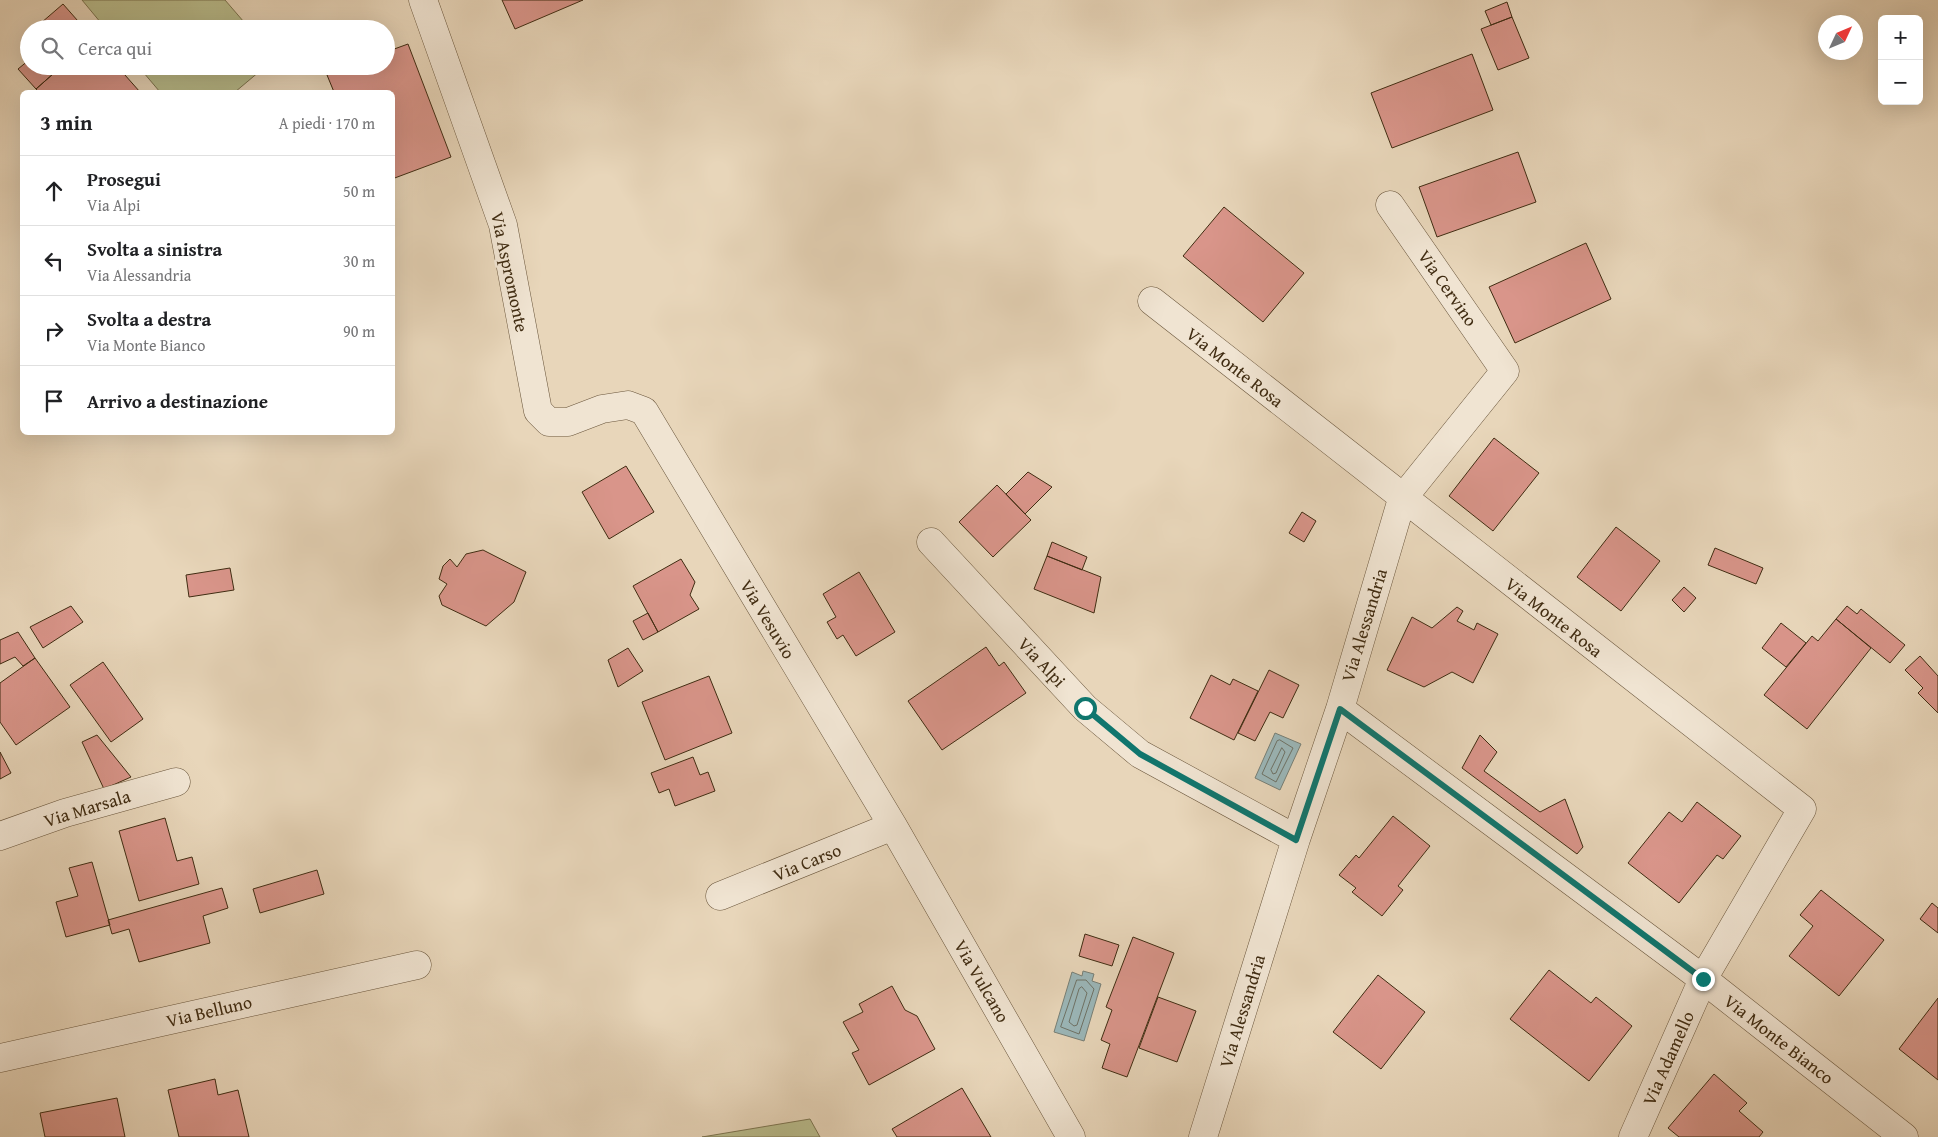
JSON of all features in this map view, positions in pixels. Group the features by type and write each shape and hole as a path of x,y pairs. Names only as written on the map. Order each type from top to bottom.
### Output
{"street":[{"name":"Via Aspromonte","path":"423,0 503,225 538,411 549,422 568,422 602,410 628,404 644,412"},
{"name":"Via Cervino","path":"1390,205 1506,371"},
{"name":"Via Monte Rosa","path":"1152,302 1402,499 1802,809 1703,979"},
{"name":"Via Alessandria","path":"1203,1137 1296,840 1340,709 1402,499 1506,371"},
{"name":"Via Vesuvio","path":"644,412 893,826"},
{"name":"Via Alpi","path":"931,542 1085,708 1140,754 1296,840"},
{"name":"Via Monte Bianco","path":"1340,709 1703,979 1904,1137"},
{"name":"Via Marsala","path":"0,836 65,813 176,782"},
{"name":"Via Carso","path":"720,896 893,826"},
{"name":"Via Vulcano","path":"893,826 1071,1137"},
{"name":"Via Belluno","path":"0,1058 417,965"},
{"name":"Via Adamello","path":"1633,1137 1703,979"}],"green space":[{"path":"82,0 225,0 242,20 99,20"},
{"path":"146,75 255,75 237,90 158,90"},
{"path":"810,1119 820,1137 702,1137"}],"water":[{"path":"1275,733 1301,744 1280,790 1255,778"},
{"path":"1083,971 1094,974 1092,981 1101,984 1084,1041 1054,1032 1072,972 1082,976"}],"building":[{"path":"502,0 583,0 515,29"},
{"path":"1507,2 1512,17 1491,25 1485,11"},
{"path":"63,4 77,20 44,20"},
{"path":"1512,17 1529,58 1498,70 1481,29"},
{"path":"408,44 451,157 395,178 395,90 333,90 327,75 395,75 395,49"},
{"path":"1472,54 1493,110 1392,148 1371,93"},
{"path":"23,75 52,75 36,89"},
{"path":"52,75 125,75 138,90 37,90"},
{"path":"1518,152 1536,202 1437,237 1419,187"},
{"path":"1224,207 1304,273 1263,322 1183,256"},
{"path":"1586,243 1611,299 1515,343 1489,287"},
{"path":"1494,438 1539,473 1493,531 1449,496"},
{"path":"626,466 654,512 609,539 582,492"},
{"path":"1028,472 1052,487 1025,514 1006,494"},
{"path":"997,485 1031,520 993,557 959,522"},
{"path":"1302,512 1316,521 1304,542 1289,533"},
{"path":"1616,527 1660,561 1621,611 1577,577"},
{"path":"1052,542 1087,557 1082,570 1047,556"},
{"path":"1715,548 1763,568 1756,584 1708,565"},
{"path":"483,550 526,572 514,602 486,626 442,605 439,596 447,584 439,579 443,566 450,559 457,567 466,554"},
{"path":"1047,556 1101,577 1094,613 1034,589"},
{"path":"681,559 695,582 690,595 699,609 658,632 633,586"},
{"path":"230,568 234,590 189,597 186,575"},
{"path":"859,572 895,632 856,656 843,635 837,639 827,622 836,617 823,594"},
{"path":"1684,587 1696,598 1684,612 1672,600"},
{"path":"71,606 83,622 43,648 30,627"},
{"path":"1847,606 1857,614 1861,609 1905,645 1890,663 1836,619"},
{"path":"1457,607 1463,611 1457,621 1474,630 1477,623 1498,634 1473,683 1452,672 1424,687 1387,670 1412,617 1432,628"},
{"path":"648,613 658,632 643,640 633,621"},
{"path":"1836,619 1871,648 1807,729 1764,695 1812,636 1818,641"},
{"path":"1781,623 1806,643 1786,667 1762,648"},
{"path":"18,632 35,658 23,666 15,657 0,664 0,640"},
{"path":"986,647 999,666 1004,662 1026,693 942,750 908,701"},
{"path":"628,648 643,671 618,687 608,660"},
{"path":"1920,656 1938,676 1938,713 1918,693 1923,688 1905,670"},
{"path":"35,658 70,707 16,745 0,722 0,683"},
{"path":"103,662 143,719 111,742 70,685"},
{"path":"1269,670 1299,685 1283,718 1270,712 1255,741 1238,733"},
{"path":"1211,675 1230,685 1233,679 1258,691 1234,740 1190,718"},
{"path":"709,676 732,733 665,760 642,702"},
{"path":"97,735 131,777 104,789 82,742"},
{"path":"1480,735 1497,752 1484,771 1540,812 1565,799 1583,847 1577,854 1462,768"},
{"path":"0,752 11,773 0,779"},
{"path":"693,757 700,775 708,772 715,791 675,806 669,789 659,793 651,773"},
{"path":"1697,802 1741,836 1723,859 1717,855 1679,903 1628,863 1669,812 1682,822"},
{"path":"1393,816 1430,846 1398,886 1403,890 1382,916 1352,892 1356,888 1339,875 1356,855 1359,858"},
{"path":"165,818 177,861 192,857 199,884 139,901 119,831"},
{"path":"92,862 110,925 66,937 56,902 78,896 69,868"},
{"path":"317,870 324,894 260,913 253,889"},
{"path":"222,888 228,908 203,916 210,943 139,962 129,929 112,934 108,920"},
{"path":"1821,890 1884,940 1839,996 1789,956 1813,926 1800,915"},
{"path":"1932,903 1938,908 1938,933 1920,919"},
{"path":"1085,934 1119,945 1112,966 1079,956"},
{"path":"1133,937 1174,953 1127,1077 1102,1068 1110,1044 1101,1040 1112,1010 1106,1007"},
{"path":"1549,970 1591,1003 1596,997 1632,1026 1589,1081 1510,1019"},
{"path":"1378,975 1425,1012 1381,1069 1333,1032"},
{"path":"892,986 905,1010 917,1016 935,1049 869,1085 852,1053 859,1050 843,1022 863,1012 859,1004"},
{"path":"1158,997 1196,1011 1177,1062 1139,1048"},
{"path":"1938,998 1938,1080 1899,1049"},
{"path":"1714,1074 1747,1103 1739,1111 1763,1132 1759,1137 1679,1137 1668,1128"},
{"path":"215,1079 218,1095 238,1090 249,1137 179,1137 168,1090"},
{"path":"962,1088 991,1137 897,1137 892,1129"},
{"path":"117,1098 125,1137 45,1137 40,1113"}],"route":[{"path":"1085,708 1140,754 1296,840 1340,709 1703,979"}]}
